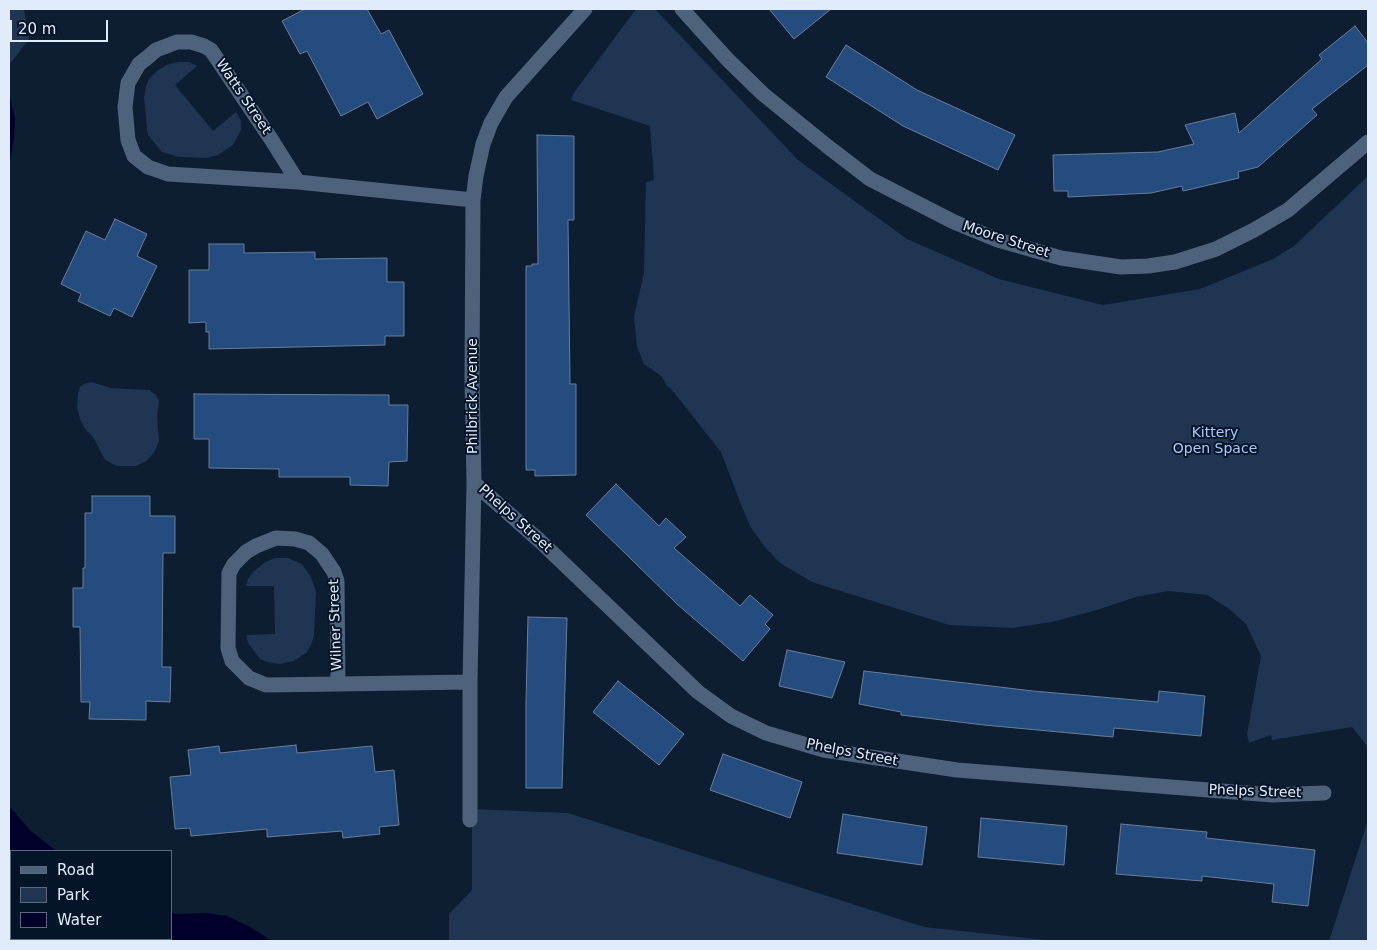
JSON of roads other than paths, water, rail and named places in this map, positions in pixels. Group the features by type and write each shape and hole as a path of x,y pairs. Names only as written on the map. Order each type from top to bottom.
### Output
{"street":[{"name":"Philbrick Avenue","path":"470,820 470,682 474,483 472,380 473,200 476,176 483,144 491,123 506,97 585,9"},
{"name":"Moore Street","path":"682,9 728,60 763,94 870,179 910,201 963,226 998,240 1061,258 1121,267 1148,266 1175,262 1210,252 1288,210 1368,142"},
{"name":"Watts Street","path":"298,182 271,138 208,48 191,42 177,42 156,50 139,64 128,83 125,108 129,146 134,156 154,170 168,174 298,182 473,200"},
{"name":"Phelps Street","path":"474,483 540,541 698,692 731,716 766,733 824,750 958,770 1272,795 1324,793"},
{"name":"Wilner Street","path":"338,684 337,581 330,564 316,548 303,540 276,538 256,546 237,561 228,578 228,648 232,661 249,678 266,685 338,684 470,682"}],"water":[{"path":"9,93 15,119 9,167"},
{"path":"9,806 31,831 55,850 10,850 10,940 172,940 172,912 207,913 227,916 250,927 272,941 9,941"}],"park label":[{"name":"Kittery Open Space","path":"1215,442"}]}
